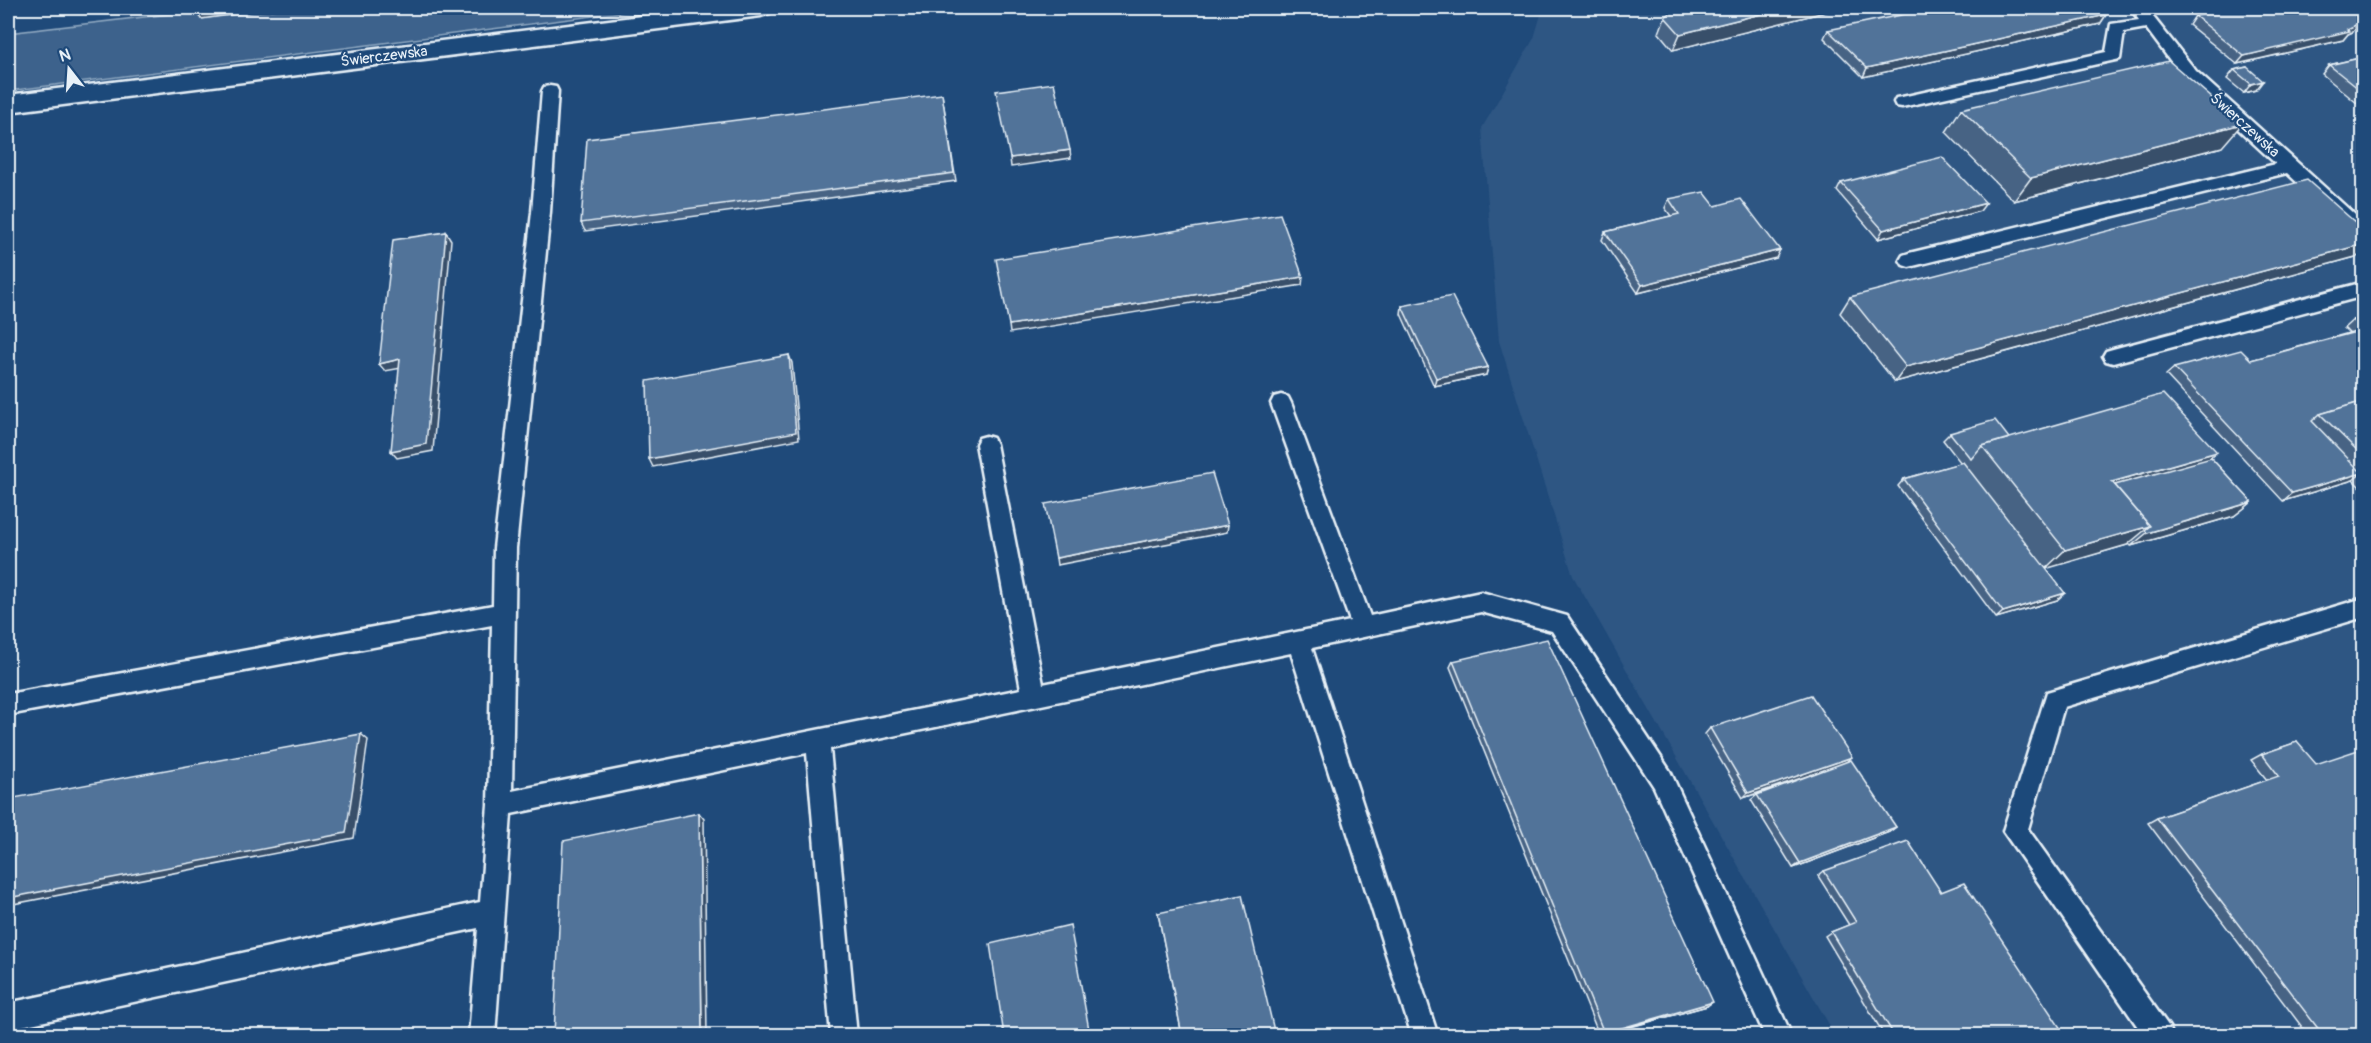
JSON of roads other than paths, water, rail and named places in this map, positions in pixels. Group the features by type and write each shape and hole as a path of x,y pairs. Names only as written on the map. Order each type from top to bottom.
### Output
{"street":[{"name":"Świerczewska","path":"8,104 760,8"}],"lane":[{"name":"Świerczewska","path":"2138,8 2190,75 2364,234"},
{"path":"1902,102 2114,55 2118,28 2149,22"},
{"path":"482,1035 500,805 505,548 541,212 550,91"},
{"path":"1909,260 2290,166"},
{"path":"2113,356 2364,289"},
{"path":"1281,403 1363,626"},
{"path":"986,444 1034,696"},
{"path":"500,805 1480,602 1559,623 1662,779 1779,1035"},
{"path":"2160,1035 2015,831 2055,699 2364,607"},
{"path":"8,704 504,613"},
{"path":"1298,641 1425,1035"},
{"path":"818,740 844,1035"},
{"path":"8,1016 492,912"}]}
